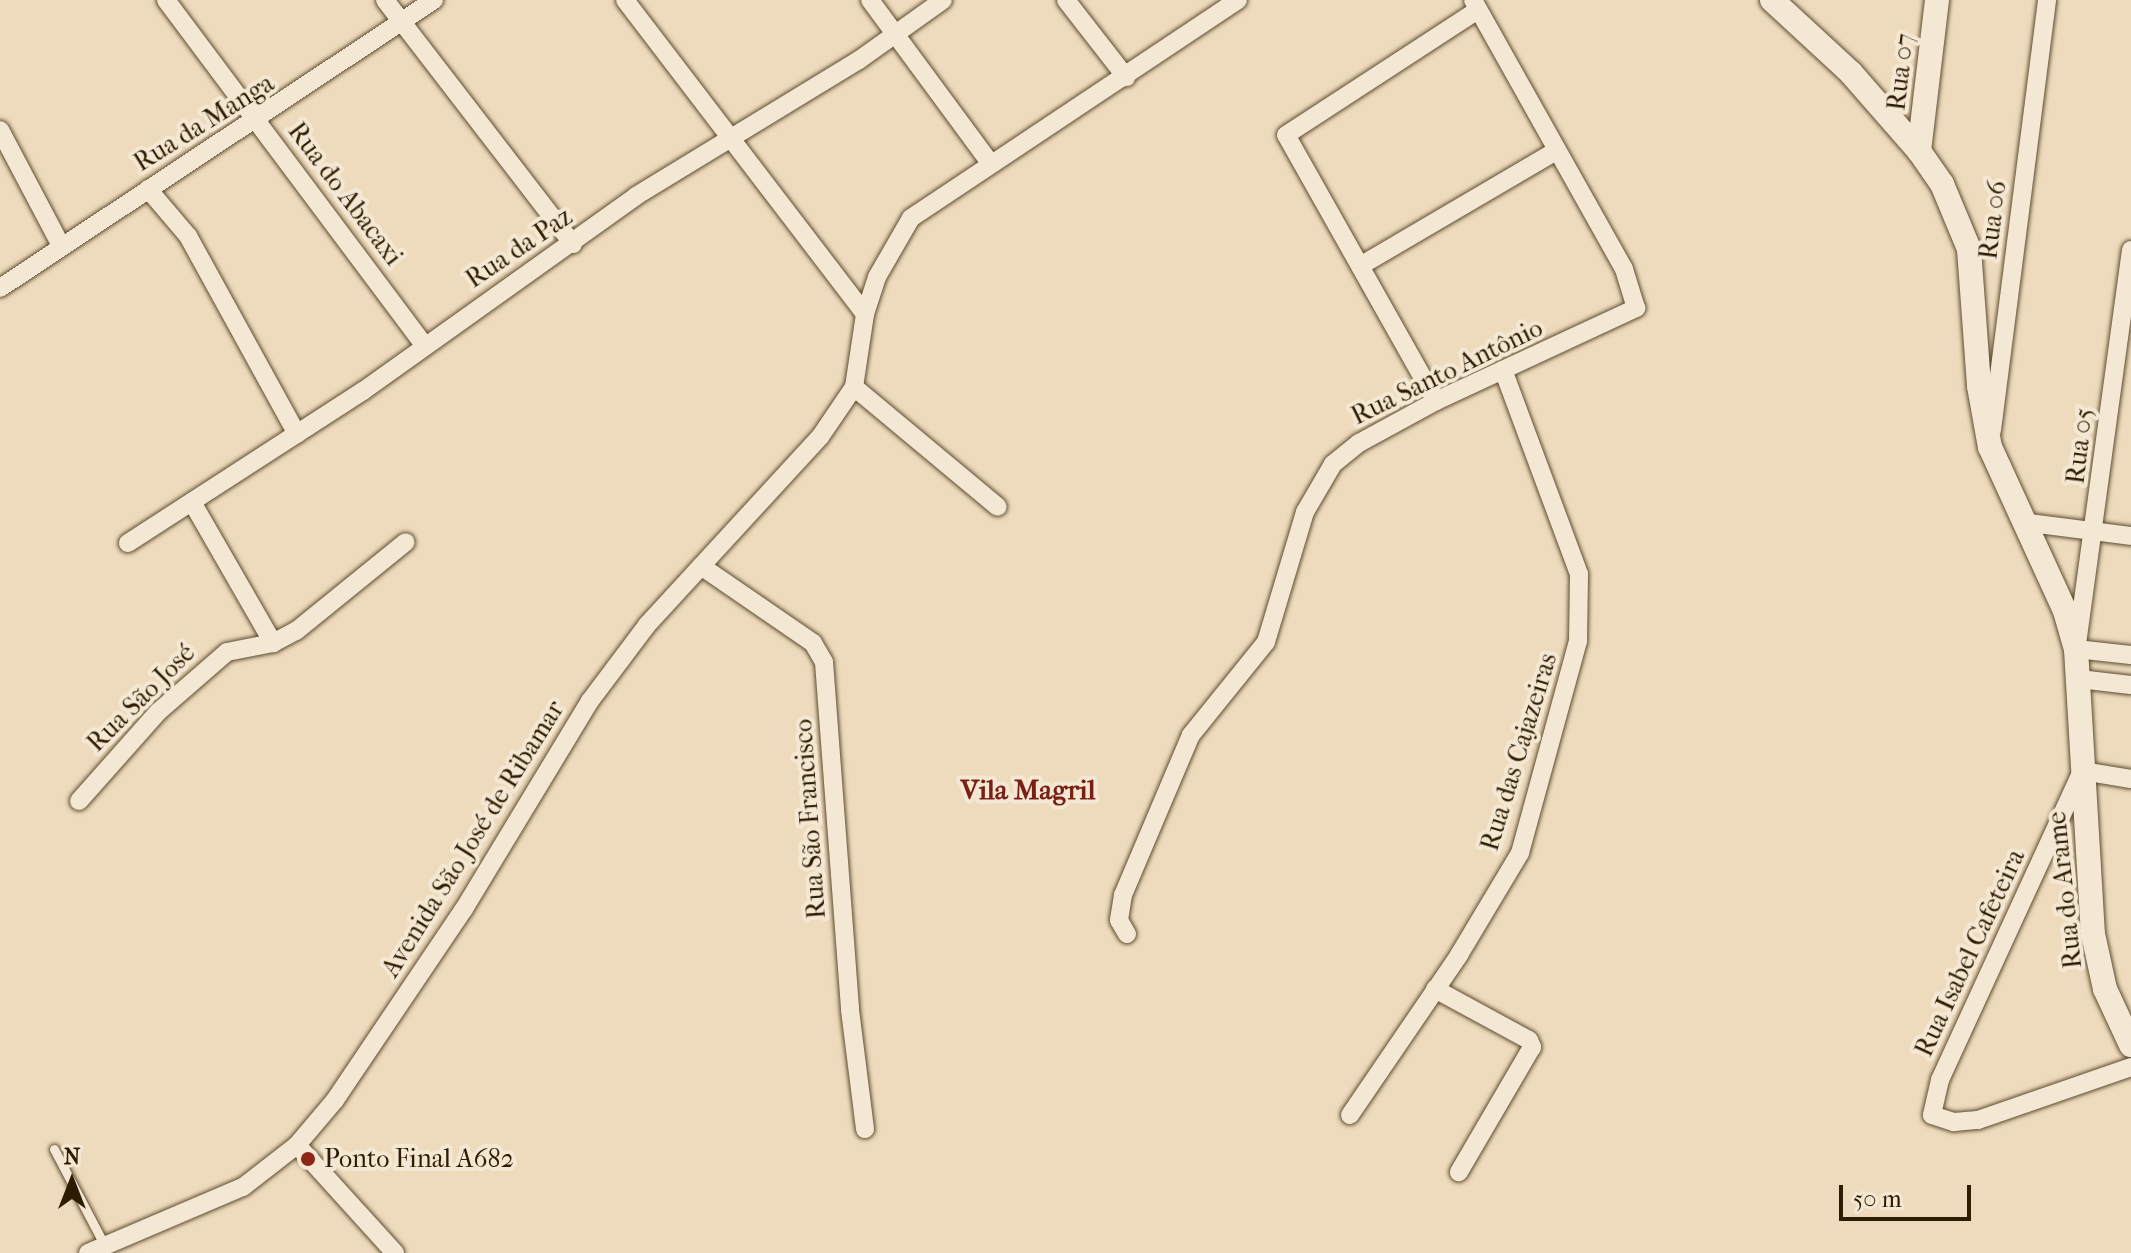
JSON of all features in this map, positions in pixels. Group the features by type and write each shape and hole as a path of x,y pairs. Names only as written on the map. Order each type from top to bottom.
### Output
{"main road":[{"name":"Rua do Arame","path":"1772,0 1851,73 1919,151 1942,184 1969,249 1976,283 1979,386 1990,447 2065,611 2076,649 2082,771 2098,962 2131,1045"},
{"name":"Rua 07","path":"1919,151 1937,0"}],"street":[{"name":"Rua do Abacaxi","path":"166,0 423,344"},
{"path":"385,0 573,244"},
{"name":"Rua da Manga","path":"0,288 60,244 257,121 434,0"},
{"path":"625,0 728,140 865,314"},
{"path":"870,0 990,163"},
{"name":"Rua da Paz","path":"128,543 297,434 423,344 573,244 636,196 895,34 943,0"},
{"path":"1066,0 1126,77"},
{"name":"Avenida São José de Ribamar","path":"96,1250 218,1200 273,1167 297,1145 335,1100 464,909 590,701 647,625 820,437 854,387 865,314 887,253 911,218 1238,0"},
{"name":"Rua 06","path":"1990,447 2047,0"},
{"path":"1360,266 1556,151 1475,5 1286,135 1436,401"},
{"path":"0,130 60,244"},
{"name":"Rua Santo Antônio","path":"1127,934 1118,911 1180,761 1201,719 1266,642 1305,512 1321,482 1359,443 1436,401 1631,314 1638,301 1630,280 1556,151"},
{"path":"148,189 188,236 297,434"},
{"name":"Rua 05","path":"2076,649 2095,531 2131,250"},
{"name":"Rua das Cajazeiras","path":"1350,1115 1435,989 1520,853 1561,718 1583,610 1573,551 1533,461 1503,370"},
{"path":"854,387 998,507"},
{"path":"192,502 273,643"},
{"path":"2022,522 2131,536"},
{"name":"Rua São José","path":"79,801 196,676 227,652 273,643 296,631 406,542"},
{"name":"Rua São Francisco","path":"701,566 813,643 824,662 850,1010 865,1129"},
{"path":"2076,649 2131,655"},
{"path":"2079,679 2131,685"},
{"path":"2082,771 2131,779"},
{"name":"Rua Isabel Cafeteira","path":"2082,771 1940,1080 1932,1115 1954,1122 1978,1120 2131,1067"},
{"path":"1435,989 1529,1040 1532,1047 1459,1172"},
{"path":"297,1145 395,1253"}],"lane":[{"path":"54,1149 96,1250"}],"place":[{"name":"Ponto Final A682","path":"308,1159"}],"district":[{"name":"Vila Magril","path":"1028,790"}]}
